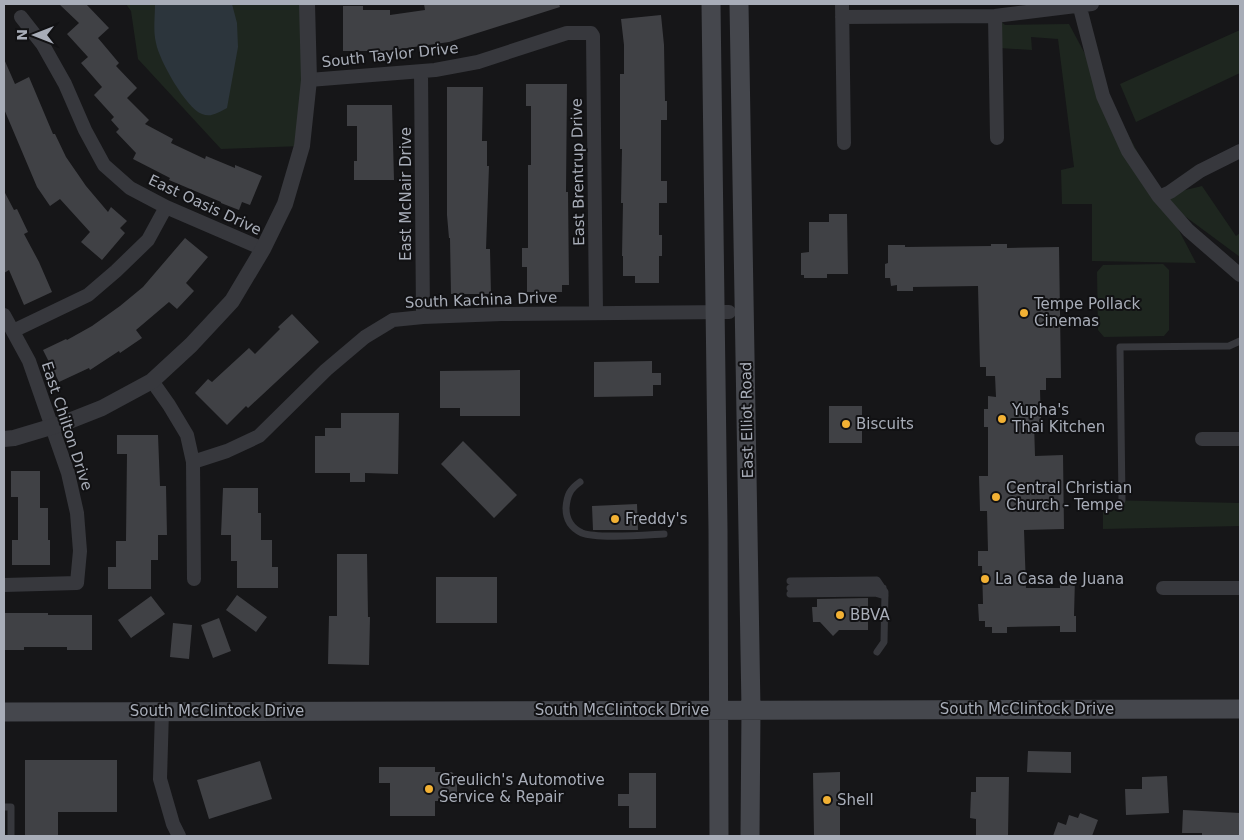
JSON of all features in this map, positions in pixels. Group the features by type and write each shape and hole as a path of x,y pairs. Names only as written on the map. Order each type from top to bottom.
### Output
{"main road":[{"name":"East Elliot Road","path":"711,4 722,311 719,836"},
{"name":"East Elliot Road","path":"738,4 751,710 750,836"},
{"name":"South McClintock Drive","path":"4,712 1240,709"}],"street":[{"path":"4,439 52,427 102,408 152,381 191,345 232,301 263,249 285,204 302,146 308,80 308,4"},
{"path":"844,143 842,11 995,16 1083,5 1103,96 1128,151 1160,197 1188,230 1240,275"},
{"path":"995,16 997,138"},
{"name":"East Oasis Drive","path":"21,17 43,45 65,84 85,130 104,165 130,188 166,207 263,249"},
{"name":"South Taylor Drive","path":"308,80 421,72 478,62 567,33 590,33"},
{"name":"East Brentrup Drive","path":"590,33 593,36 596,312"},
{"name":"East McNair Drive","path":"421,72 423,317"},
{"path":"1160,197 1200,171 1240,151"},
{"path":"13,331 88,295 148,240 166,207"},
{"name":"South Kachina Drive","path":"193,462 227,451 258,436 326,370 365,338 393,320 423,317 596,312 722,311"},
{"name":"East Chilton Drive","path":"4,315 29,361 68,472 77,513 80,551 77,583 4,585"},
{"path":"152,381 187,435 193,462 194,580"},
{"path":"1202,439 1240,439"},
{"path":"1162,588 1240,588"},
{"path":"162,711 160,779 173,824 179,836"}],"lane":[{"path":"1122,500 1120,347 1229,346 1240,341"},
{"path":"580,482 571,488 567,499 566,511 570,525 581,533 593,536 664,534"},
{"path":"877,652 884,642 885,596 883,588 877,580 790,588 875,593 885,596"},
{"path":"4,807 10,807 11,836"}],"shaded area":[{"path":"126,4 307,4 302,146 221,149 138,59 131,11"},
{"path":"155,4 232,4 237,23 238,47 227,108 212,115 202,114 188,103 174,83 162,60 156,43"},
{"path":"995,16 1005,25 1069,24 1161,196 1202,186 1236,236 1240,233 1240,257 1163,200 1196,263 1092,261 1092,204 1062,204 1061,170 1074,167 1058,39 1031,37 1032,50 1000,48"},
{"path":"1240,30 1240,73 1136,122 1120,84"},
{"path":"1163,264 1169,270 1169,330 1164,336 1104,337 1098,330 1097,272 1103,265"},
{"path":"1103,500 1240,503 1240,526 1103,529"}],"building":[{"path":"59,4 86,4 109,28 98,38 119,63 116,66 137,88 127,98 149,120 145,124 173,139 171,143 205,159 206,156 235,168 235,165 262,176 250,205 242,202 239,210 221,203 169,180 170,178 133,159 136,153 116,132 119,129 111,120 114,117 94,95 102,87 81,63 88,57 67,34 79,23"},
{"path":"424,4 559,4 560,7 449,42 386,51 343,51 343,6 363,6 363,10 390,10 390,15 425,10"},
{"path":"661,15 664,45 665,101 667,101 667,120 661,120 661,181 667,181 667,203 659,203 659,235 662,235 662,256 659,256 659,283 635,283 635,276 623,276 620,74 624,74 624,45 621,19"},
{"path":"4,59 15,84 29,77 53,134 55,134 66,157 86,186 108,212 111,207 127,221 120,228 125,233 102,260 81,242 90,232 60,199 50,206 37,187 4,109"},
{"path":"526,84 567,84 566,192 568,192 569,285 562,285 562,292 527,292 527,267 522,267 522,248 528,248 528,165 531,165 531,106 526,106"},
{"path":"447,87 483,87 482,141 487,141 487,166 489,166 486,249 490,249 491,294 451,294 450,238 447,215"},
{"path":"347,105 392,105 394,180 354,180 354,161 357,161 357,126 347,126"},
{"path":"4,191 14,210 17,209 28,232 24,234 52,292 24,305 9,270 4,273"},
{"path":"829,214 847,214 848,274 827,274 827,278 804,278 804,275 801,275 801,253 809,252 809,222 829,222"},
{"path":"185,238 208,257 186,283 194,291 177,309 169,302 136,330 142,338 120,353 119,351 90,370 89,368 59,382 43,350 67,340 92,326 120,306 143,287"},
{"path":"991,244 1007,244 1007,248 1059,247 1061,378 1046,378 1046,390 1040,390 1041,423 1034,423 1035,456 1063,455 1064,529 1024,530 1026,588 1060,588 1060,578 1075,578 1074,616 1076,616 1076,632 1060,632 1060,626 1007,627 1007,633 992,633 992,627 985,627 985,621 979,621 978,604 983,604 982,566 978,566 978,551 988,551 987,511 980,511 979,476 988,476 988,427 984,427 984,409 988,409 988,396 996,397 995,376 986,376 986,367 980,367 978,286 913,287 913,291 897,291 897,285 891,286 890,278 885,278 885,264 888,263 888,245 905,245 905,247 991,246"},
{"path":"292,314 319,342 227,425 195,393 208,379 212,382 249,348 255,354"},
{"path":"652,361 652,373 661,373 661,385 653,385 653,396 594,397 594,362"},
{"path":"520,370 520,416 460,416 460,408 440,408 440,371"},
{"name":"Biscuits","path":"829,406 862,406 862,443 829,443"},
{"path":"341,413 399,413 398,474 365,473 365,482 350,482 350,473 315,473 315,436 325,436 325,428 341,428"},
{"path":"117,435 158,435 160,486 166,486 167,535 158,535 158,560 151,560 151,589 108,589 108,567 116,567 116,541 126,541 127,454 117,454"},
{"path":"463,441 517,495 494,518 441,464"},
{"path":"11,471 40,471 40,508 48,508 50,565 12,565 12,540 18,540 18,497 11,497"},
{"path":"223,488 258,488 258,513 261,513 261,540 272,540 272,567 278,567 278,588 237,588 237,561 231,561 231,535 221,535"},
{"name":"Freddy's","path":"637,504 638,530 593,530 592,506"},
{"path":"337,554 367,554 368,617 370,617 369,665 328,664 329,616 337,616"},
{"path":"436,577 497,577 497,623 436,623"},
{"path":"237,595 267,617 256,632 226,610"},
{"path":"151,596 165,614 131,638 118,620"},
{"name":"BBVA","path":"868,598 868,630 839,630 833,636 820,622 813,622 812,607 817,607 817,599"},
{"path":"4,613 92,615 92,650 67,650 67,647 24,647 24,650 4,650"},
{"path":"219,618 231,651 213,658 201,625"},
{"path":"173,623 192,625 189,659 170,657"},
{"path":"1028,751 1071,752 1071,773 1027,772"},
{"path":"25,760 117,760 117,812 58,812 58,836 25,836"},
{"path":"260,761 272,799 209,819 197,780"},
{"name":"Greulich's Automotive Service & Repair","path":"379,767 435,767 435,772 452,772 457,778 457,795 451,801 435,801 435,816 390,816 390,783 379,783"},
{"path":"840,772 840,836 814,836 813,773"},
{"path":"629,773 656,773 656,828 629,828 629,806 618,806 618,794 629,794"},
{"path":"1167,776 1169,813 1126,815 1125,789 1142,789 1142,777"},
{"path":"976,777 1009,777 1008,836 976,836 976,819 970,818 971,792 976,792"},
{"path":"1183,810 1240,813 1240,836 1202,836 1202,833 1182,833"},
{"path":"1080,813 1098,820 1092,836 1053,836 1058,822 1066,825 1069,815 1078,818"}],"place":[{"name":"Tempe Pollack Cinemas","path":"1024,313"},
{"name":"Yupha's Thai Kitchen","path":"1002,419"},
{"name":"Biscuits","path":"846,424"},
{"name":"Central Christian Church - Tempe","path":"996,497"},
{"name":"Freddy's","path":"615,519"},
{"name":"La Casa de Juana","path":"985,579"},
{"name":"BBVA","path":"840,615"},
{"name":"Greulich's Automotive Service & Repair","path":"429,789"},
{"name":"Shell","path":"827,800"}]}
